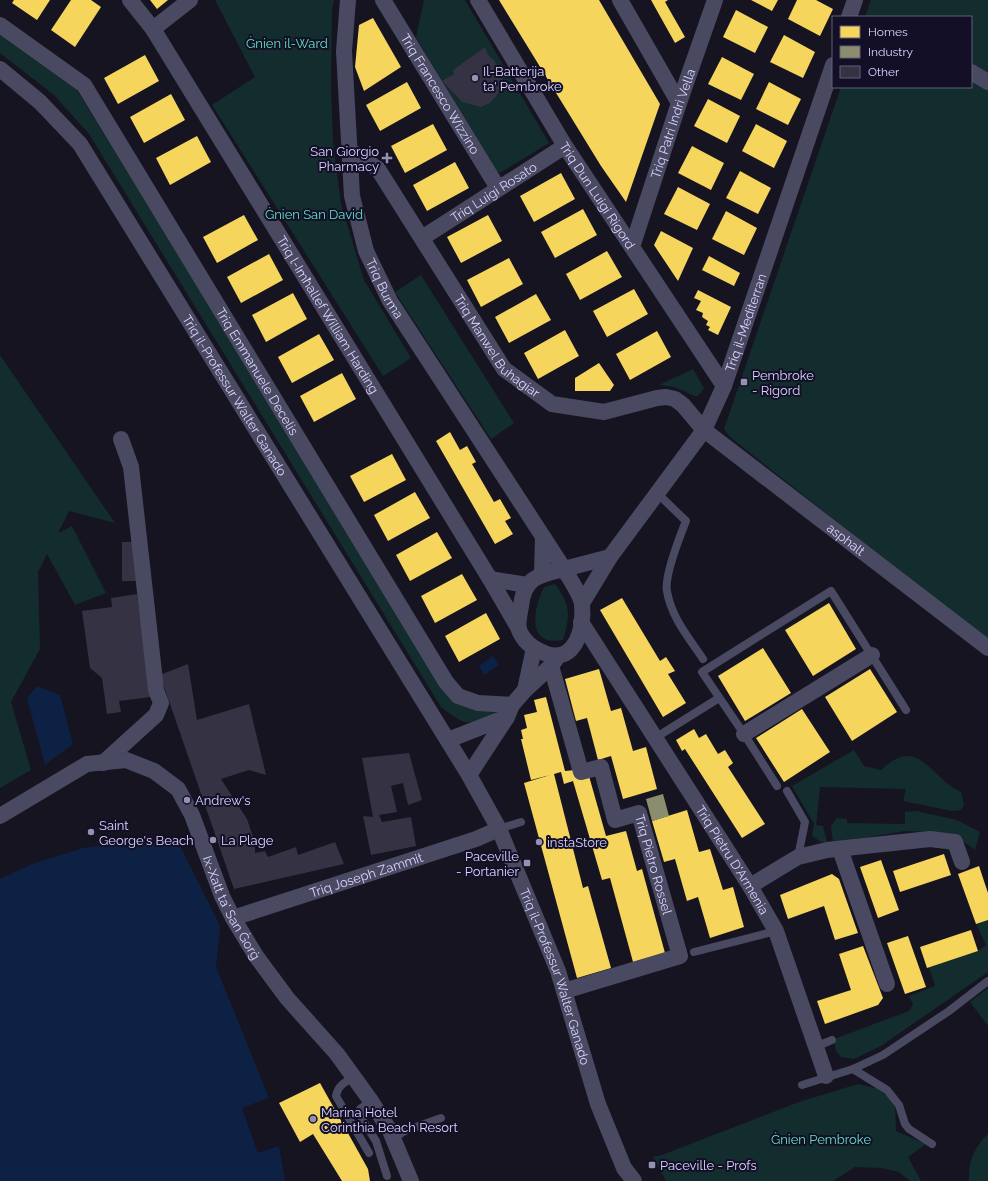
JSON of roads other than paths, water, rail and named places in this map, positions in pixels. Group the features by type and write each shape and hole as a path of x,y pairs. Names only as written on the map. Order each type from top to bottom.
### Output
{"street":[{"path":"120,0 142,15"},
{"name":"Triq l-Imħallef William Harding","path":"130,0 153,29 490,578 519,629"},
{"path":"153,29 190,0"},
{"name":"Triq Burma","path":"348,0 344,51 352,196 366,251 390,301 564,569"},
{"name":"Triq Francesco Wizzino","path":"383,0 498,188"},
{"name":"Triq Dun Luigi Rigord","path":"478,0 565,146 724,386"},
{"path":"620,0 678,103"},
{"name":"Triq Patri Indrì Vella","path":"632,247 678,103 715,0"},
{"path":"849,16 854,0"},
{"name":"Triq Emmanuele Decelis","path":"0,24 84,85 446,682 458,696 510,711"},
{"name":"Triq il-Mediterran","path":"582,603 610,557 704,430 724,386 832,68"},
{"name":"Triq il-Professur Walter Ganado","path":"0,69 40,102 80,144 469,775 499,830 558,971 598,1104 624,1168 634,1181"},
{"path":"972,73 988,82"},
{"name":"Triq Luigi Rosato","path":"422,238 565,146"},
{"name":"Triq Manwel Buhagiar","path":"349,150 378,169 504,369 552,404 604,412 666,397 675,399 683,405 704,430"},
{"name":"asphalt","path":"704,430 988,648"},
{"path":"103,762 156,715 161,703 156,690 131,467 121,439"},
{"path":"542,574 543,537"},
{"path":"605,660 580,652 559,659 545,654 529,645 519,629 521,604 527,585 533,578 542,574 610,557"},
{"path":"469,775 525,690 559,659 580,634 582,603 564,569"},
{"path":"490,578 527,585"},
{"name":"Triq Pietru D'Armenia","path":"581,622 750,886 776,931 826,1076"},
{"path":"525,690 534,648"},
{"path":"744,734 872,655"},
{"name":"Triq Pietro Rossel","path":"559,659 581,772 601,766 615,820 639,813 680,956 564,991"},
{"path":"448,740 510,711"},
{"name":"Ix-Xatt ta' San Ġorġ","path":"0,816 87,764 126,760 154,771 178,789 192,815 222,896 233,918 256,956 287,998 337,1054 355,1077 394,1138 411,1181"},
{"name":"Triq Joseph Zammit","path":"233,918 476,839 499,830"},
{"path":"750,886 798,857 840,849 930,838 955,842 962,862"},
{"path":"840,849 887,984"}],"lane":[{"path":"658,494 686,520 673,556 666,590 678,622 703,659"},
{"path":"777,786 702,672 831,591 906,710"},
{"path":"655,738 719,698"},
{"path":"787,791 805,822 798,857"},
{"path":"499,830 521,822"},
{"path":"694,952 776,931"},
{"path":"802,1085 826,1076 853,1069 883,1055 949,1011 988,981"},
{"path":"815,1047 832,1040"},
{"path":"853,1069 887,1090 899,1105 905,1124 909,1129 932,1144"},
{"path":"355,1077 337,1088 336,1096 369,1153"},
{"path":"371,1101 360,1109 361,1114 376,1141 387,1176"},
{"path":"394,1138 405,1131 441,1118"}],"water":[{"path":"493,656 499,665 484,675 479,666"},
{"path":"37,686 60,695 73,744 45,765 27,698"},
{"path":"127,842 179,844 220,926 216,967 269,1098 242,1108 258,1153 279,1146 285,1181 0,1181 0,879 32,864 83,848"}],"place":[{"name":"Il-Batterija ta' Pembroke","path":"475,78"},
{"name":"San Giorgio Pharmacy","path":"387,158"},
{"name":"Pembroke - Rigord","path":"744,382"},
{"name":"Andrew's","path":"187,800"},
{"name":"Saint George's Beach","path":"91,832"},
{"name":"La Plage","path":"213,840"},
{"name":"instaStore","path":"539,842"},
{"name":"Paceville - Portanier","path":"527,863"},
{"name":"Marina Hotel Corinthia Beach Resort","path":"313,1119"},
{"name":"Paceville - Profs","path":"652,1165"}],"park label":[{"name":"Ġnien il-Ward","path":"287,43"},
{"name":"Ġnien San David","path":"314,214"},
{"name":"Ġnien Pembroke","path":"821,1139"}]}
